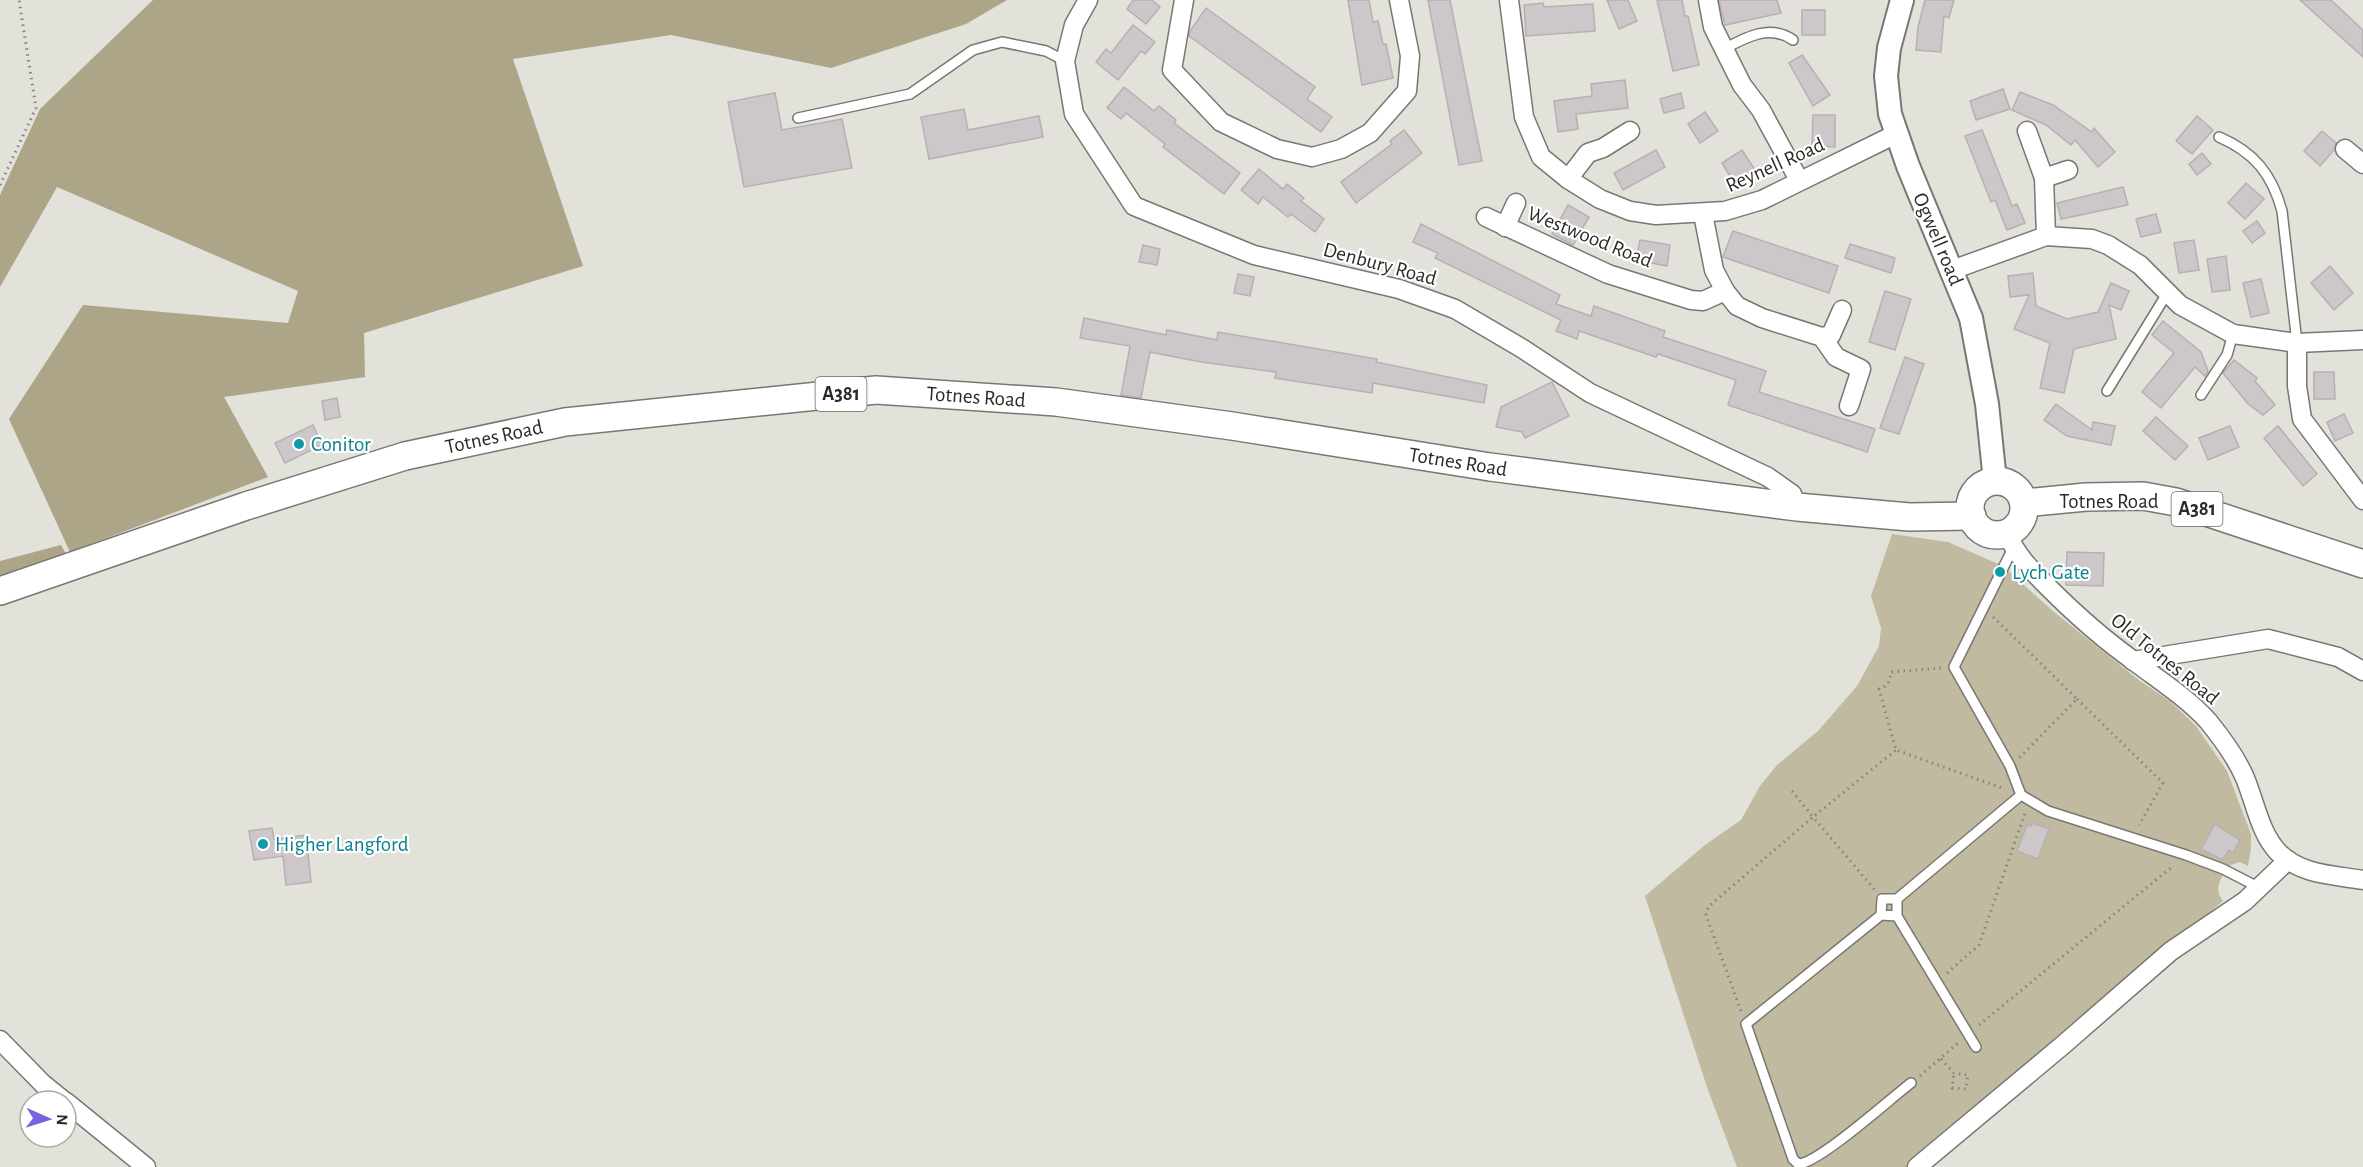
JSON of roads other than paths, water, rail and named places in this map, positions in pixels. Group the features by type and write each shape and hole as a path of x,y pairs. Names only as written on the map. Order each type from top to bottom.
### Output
{"main road":[{"name":"Totnes Road","path":"0,591 246,506 405,456 565,423 876,390 1056,402 1232,426 1490,467 1797,507 1909,517 1972,516"},
{"path":"1995,481 2012,485 2024,503 2022,519 2013,530 2010,541 1983,531 1972,516 1970,508 1974,494 1981,486 1995,481"},
{"name":"Totnes Road","path":"2024,503 2086,497 2143,496 2176,502 2363,564"}],"street":[{"name":"Denbury Road","path":"1088,0 1074,25 1065,61 1074,114 1134,206 1254,255 1400,289 1455,309 1523,349 1590,393 1768,477 1792,494 1797,507"},
{"path":"1184,0 1172,70 1221,122 1277,149 1312,157 1341,149 1370,133 1407,91 1410,56 1399,0"},
{"name":"Reynell Road","path":"1509,0 1524,117 1541,157 1568,179 1600,199 1630,211 1656,215 1725,211 1762,200 1896,134"},
{"path":"1708,0 1713,27 1724,50 1742,85 1761,110 1799,180"},
{"name":"Ogwell road","path":"1902,0 1889,48 1886,76 1890,114 1896,134 1971,318 1987,404 1995,481"},
{"path":"1568,179 1588,153 1603,148 1630,131"},
{"path":"2027,131 2044,178 2046,236"},
{"path":"2345,149 2363,164"},
{"path":"2044,178 2068,170"},
{"name":"Westwood Road","path":"1505,226 1516,203"},
{"path":"1703,214 1714,270 1725,291 1737,306 1762,318 1822,337 1831,335 1842,310"},
{"name":"Westwood Road","path":"1486,218 1608,274 1691,300 1703,301 1725,291"},
{"path":"1952,270 2046,236 2092,239 2108,245 2140,265 2180,305 2234,334 2296,343 2363,340"},
{"path":"1822,337 1836,357 1861,369 1849,406"},
{"path":"2296,343 2297,386 2302,419 2363,500"},
{"name":"Old Totnes Road","path":"2010,541 2038,578 2075,614 2133,661 2165,683 2208,721 2244,776 2260,820 2278,852 2288,860 2311,871 2363,880"},
{"path":"2133,661 2268,639 2338,657 2363,671"},
{"path":"1917,1167 2171,951 2244,901 2288,860"},
{"path":"0,1040 49,1089"},
{"path":"78,1112 146,1167"}],"lane":[{"path":"1724,50 1747,37 1762,32 1783,33 1793,40"},
{"path":"798,118 910,94 973,50 1002,42 1046,51 1065,61"},
{"path":"2219,137 2249,153 2277,191 2282,211 2296,343"},
{"path":"2107,391 2168,292"},
{"path":"2201,395 2227,355 2234,334"},
{"path":"2010,541 1983,607 1954,667 2010,766 2021,795 2048,811 2186,855 2223,869 2260,888"},
{"path":"1881,915 1882,898 1898,898 2021,795"},
{"path":"1898,898 1898,916 1976,1047"},
{"path":"1898,916 1881,915 1746,1024 1793,1159 1798,1164 1805,1164 1824,1152 1911,1083"}],"place":[{"name":"Conitor","path":"299,444"},
{"name":"Lych Gate","path":"2000,572"},
{"name":"Higher Langford","path":"263,844"}]}
